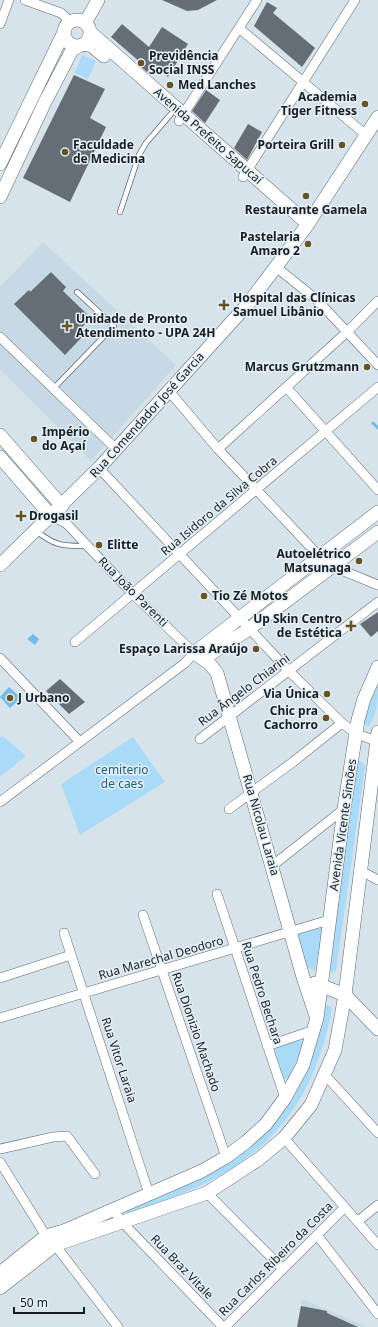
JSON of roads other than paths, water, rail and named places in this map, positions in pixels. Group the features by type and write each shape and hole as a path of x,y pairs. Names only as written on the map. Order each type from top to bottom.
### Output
{"street":[{"path":"0,24 9,0"},
{"path":"25,0 61,14 68,26 66,39 70,43 81,45"},
{"path":"0,197 45,102 72,50 88,41 88,27 98,0"},
{"path":"178,117 257,0"},
{"path":"245,174 354,0"},
{"path":"0,164 68,26 81,21 88,27"},
{"name":"Avenida Prefeito Sapucaí","path":"88,27 135,77 178,117 306,227"},
{"path":"239,28 366,135"},
{"name":"Avenida Prefeito Sapucaí","path":"81,45 92,46 135,77"},
{"name":"Rua Comendador José Garcia","path":"0,565 52,516 99,468 248,304 306,227 378,117"},
{"path":"276,267 317,300 378,364"},
{"path":"218,449 347,332 378,301"},
{"path":"0,337 116,449"},
{"path":"286,387 378,490"},
{"name":"Rua Isidoro da Silva Cobra","path":"75,642 132,592 180,555 378,387"},
{"path":"169,391 218,449 320,557 334,567 378,585"},
{"path":"0,435 62,506 66,523"},
{"path":"0,457 52,516"},
{"path":"99,468 249,629 342,723 357,734 377,736"},
{"path":"198,656 240,619 378,512"},
{"name":"Rua João Parenti","path":"52,516 66,523 132,592 198,656"},
{"path":"0,802 185,663 249,629 334,567 378,532"},
{"name":"Rua Ângelo Chiarini","path":"200,739 378,602"},
{"name":"Rua Nicolau Laraia","path":"198,656 217,673 252,792 316,1024"},
{"path":"0,658 80,742"},
{"name":"Avenida Vicente Simões","path":"0,1273 46,1236 113,1210 202,1171 226,1157 266,1124 285,1098 303,1065 316,1024 344,808 364,699 378,666"},
{"path":"229,808 293,762 342,723"},
{"name":"Avenida Vicente Simões","path":"0,1288 55,1246 207,1193 259,1159 284,1138 311,1105 335,1050 345,995 361,871 374,795 377,736"},
{"path":"272,866 344,808"},
{"path":"361,871 378,880"},
{"name":"Rua Pedro Bechara","path":"217,894 285,1098"},
{"name":"Rua Dionizio Machado","path":"143,915 226,1157"},
{"name":"Rua Marechal Deodoro","path":"0,1018 329,920"},
{"name":"Rua Vitor Laraia","path":"64,933 149,1194"},
{"path":"0,978 71,955"},
{"path":"303,977 322,987 345,995 378,1029"},
{"path":"267,1046 316,1024"},
{"path":"325,1075 378,1133"},
{"path":"0,1149 45,1138 67,1136 95,1174"},
{"path":"284,1138 378,1245"},
{"path":"0,1162 46,1236 113,1325"},
{"path":"207,1193 283,1269"},
{"path":"358,1221 378,1205"},
{"name":"Rua Carlos Ribeiro da Costa","path":"224,1327 345,1207"},
{"path":"113,1210 123,1223"},
{"name":"Rua Braz Vitale","path":"123,1223 224,1327"},
{"path":"317,1235 378,1314"}],"lane":[{"path":"120,212 139,155 146,143 178,117"},
{"path":"53,389 114,326 77,292"},
{"path":"36,531 51,543 61,546 88,546"}],"waterway":[{"path":"373,423 378,428"}],"place":[{"name":"Previdência Social INSS","path":"141,63"},
{"name":"Med Lanches","path":"170,85"},
{"name":"Academia Tiger Fitness","path":"365,104"},
{"name":"Porteira Grill","path":"342,145"},
{"name":"Faculdade de Medicina","path":"65,152"},
{"name":"Restaurante Gamela","path":"306,196"},
{"name":"Pastelaria Amaro 2","path":"308,244"},
{"name":"Hospital das Clínicas Samuel Libânio","path":"224,305"},
{"name":"Unidade de Pronto Atendimento - UPA 24H","path":"67,326"},
{"name":"Marcus Grutzmann","path":"367,367"},
{"name":"Império do Açaí","path":"34,439"},
{"name":"Drogasil","path":"21,516"},
{"name":"Elitte","path":"99,545"},
{"name":"Autoelétrico Matsunaga","path":"359,561"},
{"name":"Tio Zé Motos","path":"204,596"},
{"name":"Up Skin Centro de Estética","path":"351,626"},
{"name":"Espaço Larissa Araújo","path":"256,649"},
{"name":"Via Única","path":"327,694"},
{"name":"J Urbano","path":"10,698"},
{"name":"Chic pra Cachorro","path":"326,718"}],"park label":[{"name":"cemiterio de caes","path":"122,777"}]}
